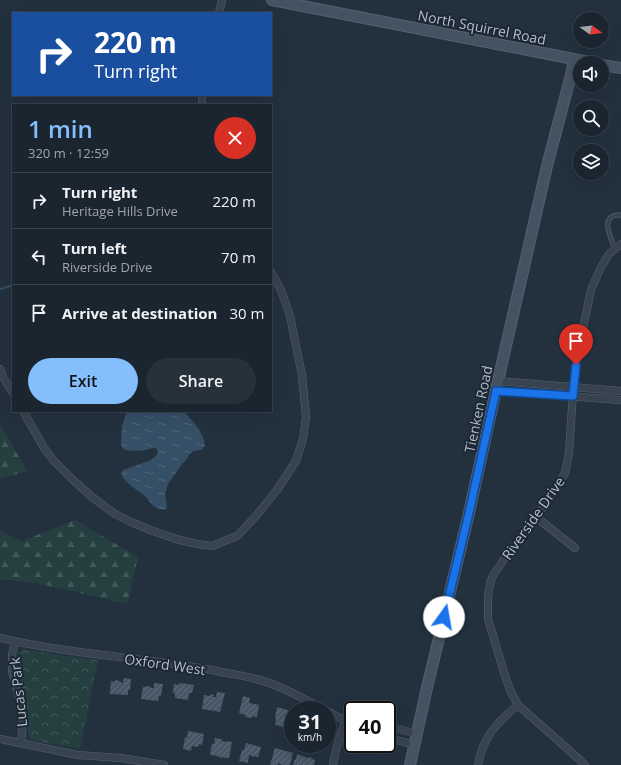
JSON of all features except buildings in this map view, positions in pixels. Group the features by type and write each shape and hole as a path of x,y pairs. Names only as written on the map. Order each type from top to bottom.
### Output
{"street":[{"path":"219,12 222,0"},
{"name":"North Squirrel Road","path":"272,0 573,59"},
{"name":"Tienken Road","path":"410,765 469,513 547,166 573,63"},
{"path":"609,66 621,68"},
{"name":"Riverside Drive","path":"585,765 518,705 506,679 488,619 488,596 491,580 494,574 555,490 565,473 569,453 574,387 582,332 591,290 600,269 609,254 618,247"},
{"path":"24,413 44,448 66,474 92,497 115,514 150,530 176,539 197,544 212,546 237,536 256,516 277,490 296,461 303,439 306,417 302,375 290,316 281,290 272,274"},
{"path":"0,370 12,391"},
{"path":"497,386 574,387 621,391"},
{"path":"497,386 573,396 621,400"},
{"path":"536,517 575,548"},
{"name":"Oxford West","path":"0,638 68,650 193,667 255,678 278,686 307,701"},
{"name":"Lucas Park","path":"15,641 12,655 12,671 21,706 23,724 21,743"},
{"path":"478,765 482,750 496,724 518,705"},
{"path":"333,765 336,747 344,728"},
{"path":"396,728 417,734"},
{"path":"0,739 78,755 121,758 164,765"},
{"path":"396,739 414,744"}],"lane":[{"path":"618,247 609,234 607,228 611,217 621,215"}],"green space":[{"path":"0,424 27,471 0,479"},
{"path":"75,520 138,557 127,604 36,583 0,579 0,531 22,541"},
{"path":"23,649 98,660 80,749 31,740 28,734 28,712 18,668 18,653"}],"water":[{"path":"127,412 185,412 202,436 205,446 201,450 194,451 189,454 187,459 168,484 165,494 166,509 157,508 151,504 144,495 123,478 121,474 123,470 151,460 155,457 158,451 156,448 136,451 125,450 121,445 122,426"}],"waterway":[{"path":"0,289 12,285"}],"route":[{"path":"444,617 496,391 573,396 576,365"}]}
